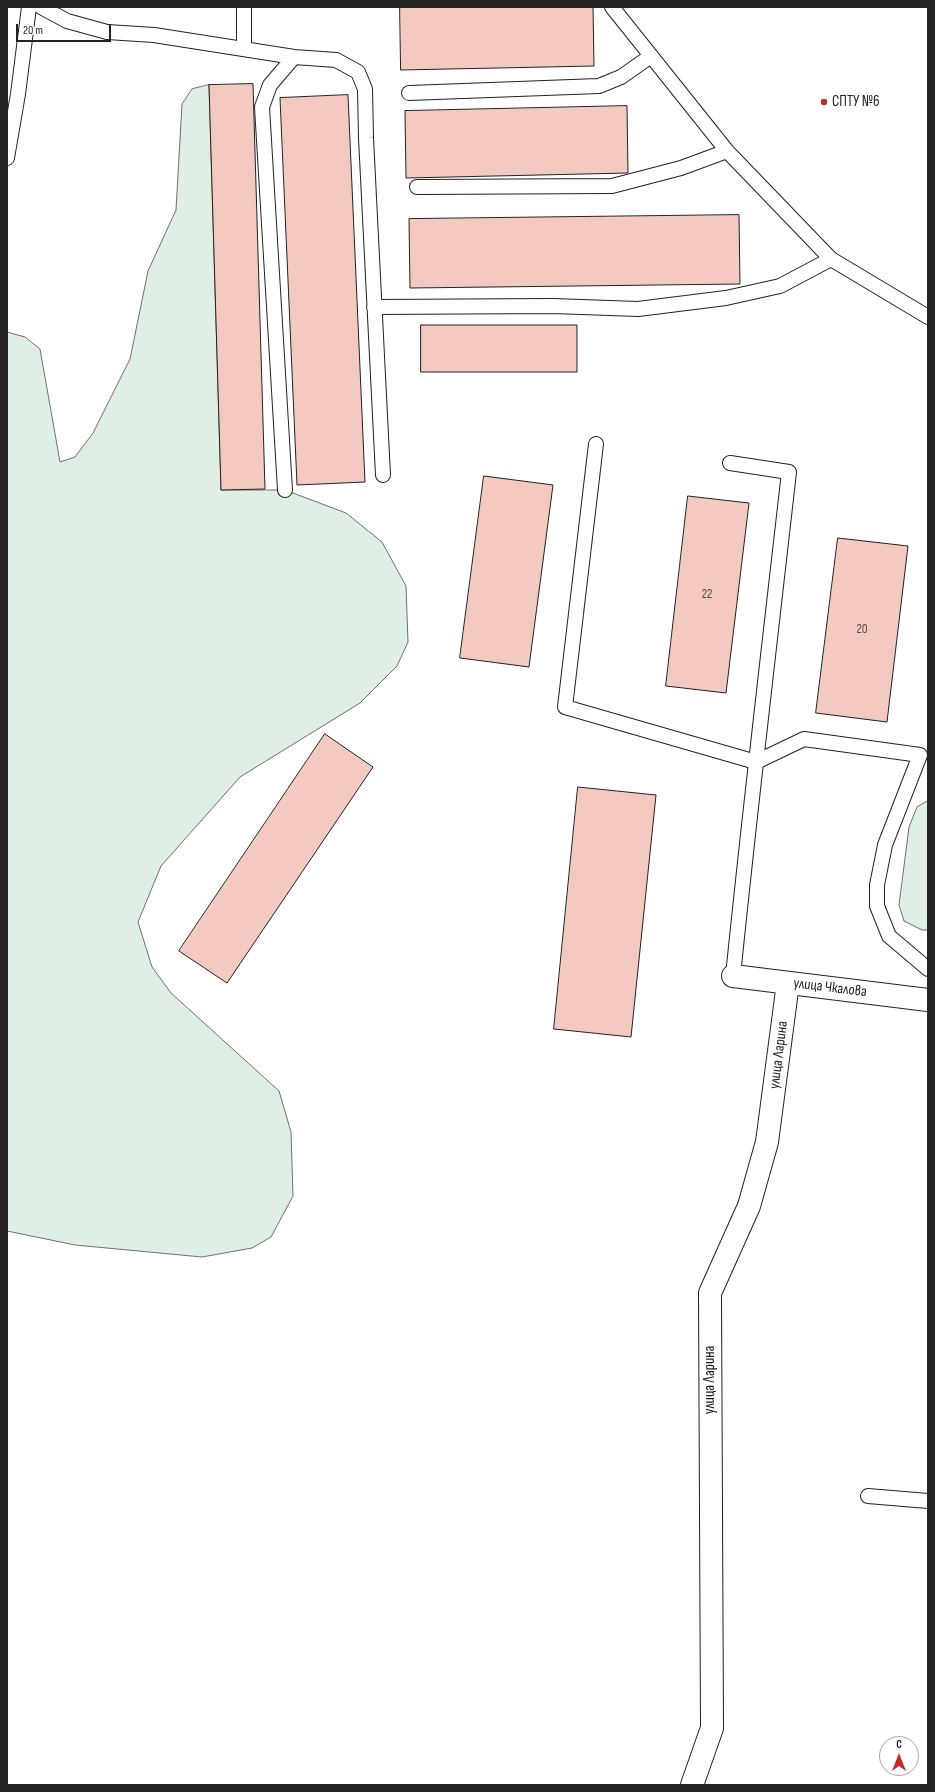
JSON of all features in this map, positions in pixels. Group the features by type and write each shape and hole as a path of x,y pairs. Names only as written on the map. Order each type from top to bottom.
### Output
{"street":[{"name":"улица Чкалова","path":"733,976 928,1000"},
{"name":"улица Ларина","path":"692,1785 712,1728 710,1293 749,1206 767,1142 788,983"}],"lane":[{"path":"7,158 18,94 29,7"},
{"path":"41,7 67,21 106,32 154,35 294,57 336,60 358,72 365,89 383,475"},
{"path":"244,7 244,48"},
{"path":"612,7 727,151 831,259 928,317"},
{"path":"409,93 598,86 621,78 651,56"},
{"path":"285,490 262,107 270,85 294,57"},
{"path":"417,187 612,186 681,168 727,151"},
{"path":"374,307 553,306 638,310 726,298 780,286 831,259"},
{"path":"596,444 565,707 756,762 804,740 924,755 885,845 877,886 877,906 889,936 928,969"},
{"path":"730,463 789,472 747,838 733,976"},
{"path":"868,1496 928,1501"}],"green space":[{"path":"209,85 221,490 285,490 346,513 382,542 406,586 408,642 397,666 360,703 240,777 161,866 138,922 152,967 171,993 279,1091 291,1132 293,1196 271,1237 252,1248 202,1257 75,1245 7,1231 7,332 25,337 40,349 60,462 75,457 93,433 130,359 148,271 176,210 182,104 192,89"},
{"path":"928,801 928,930 922,930 904,921 899,905 909,827 917,807"}],"building":[{"path":"400,7 593,7 594,66 401,70"},
{"path":"253,84 265,489 221,490 209,85"},
{"path":"348,95 365,482 297,485 280,98"},
{"path":"627,106 628,173 406,178 405,111"},
{"path":"739,215 740,284 410,288 409,219"},
{"path":"421,325 577,325 577,372 421,372"},
{"path":"484,476 553,485 529,667 460,658"},
{"path":"688,496 749,503 726,693 666,686"},
{"path":"838,538 908,546 887,722 816,713"},
{"path":"325,734 373,767 227,983 179,951"},
{"path":"578,787 656,795 631,1037 554,1029"}],"place":[{"name":"СПТУ №6","path":"824,102"}]}
